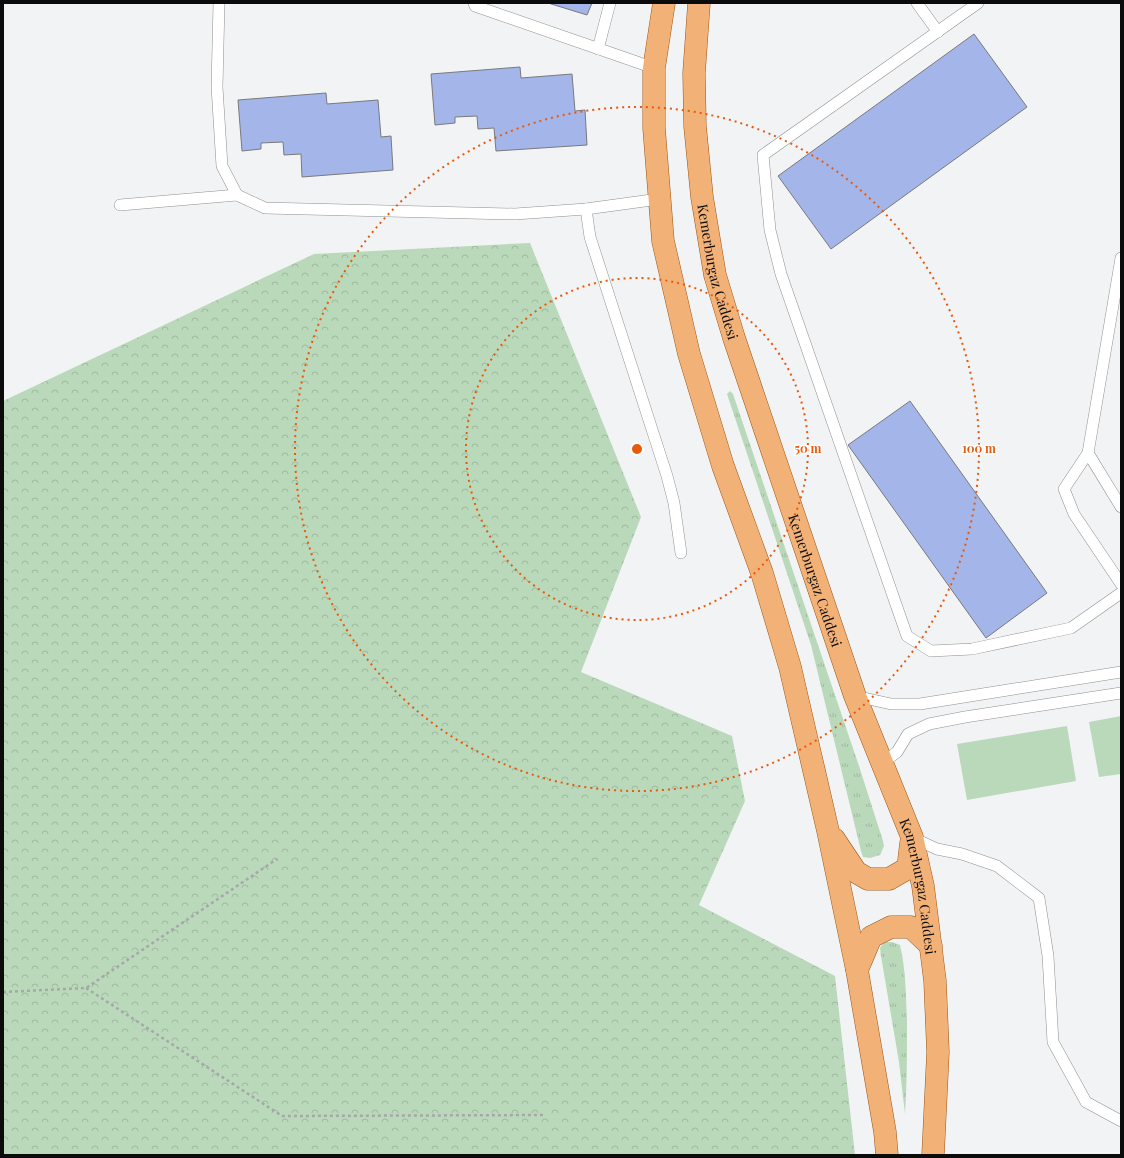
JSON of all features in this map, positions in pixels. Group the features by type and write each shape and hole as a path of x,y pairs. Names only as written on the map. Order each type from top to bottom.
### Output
{"main road":[{"path":"664,3 654,68 654,128 663,241 689,354 723,466 762,573 788,660 828,831 857,970 884,1124 887,1155"},
{"name":"Kemerburgaz Caddesi","path":"699,3 694,73 695,126 702,198 715,275 734,338 855,696 881,764 912,837 923,886 935,981 938,1052 933,1155"},
{"path":"828,831 856,872 868,879 889,879 908,868 912,837"},
{"path":"857,970 871,937 891,927 911,927 931,946"}],"lane":[{"path":"219,3 217,88 222,166 237,195"},
{"path":"474,3 475,6 654,68"},
{"path":"598,49 610,3"},
{"path":"917,3 938,32"},
{"path":"978,3 763,155 770,230 781,274 907,636 931,651 972,649 1071,628 1121,593"},
{"path":"120,205 237,195 265,208 516,214 586,209 659,199"},
{"path":"586,209 590,237 667,476 674,503 681,553"},
{"path":"1121,258 1088,453 1064,489 1074,514 1121,584"},
{"path":"1088,453 1121,507"},
{"path":"855,696 891,704 920,704 1121,672"},
{"path":"881,764 897,752 908,734 929,724 965,717 1121,694"},
{"path":"912,837 937,849 962,854 997,866 1039,898 1048,956 1053,1042 1086,1102 1121,1121"}],"path":[{"path":"3,992 86,988 277,859"},
{"path":"86,988 282,1116 542,1115"}],"green space":[{"path":"530,243 641,517 581,672 732,736 745,801 699,905 835,976 855,1155 3,1155 3,401 314,254"},
{"path":"730,391 733,394 859,766 883,841 884,846 880,855 870,858 863,857 861,851 811,645 727,394"},
{"path":"1121,716 1121,774 1099,777 1089,722"},
{"path":"1067,726 1076,781 967,800 957,744"},
{"path":"884,942 892,942 900,945 903,964 907,1022 907,1079 905,1114 899,1062 880,948"}],"building":[{"path":"548,3 592,3 587,15"},
{"path":"974,34 1027,107 831,249 778,176"},
{"path":"520,67 521,78 572,74 575,111 585,110 587,145 496,151 494,128 478,129 477,116 455,117 455,123 435,125 431,74"},
{"path":"326,93 327,104 378,100 381,137 391,136 393,170 302,177 301,154 284,155 283,142 261,143 261,149 242,151 238,100"},
{"path":"910,401 1047,593 986,638 848,445"}]}
